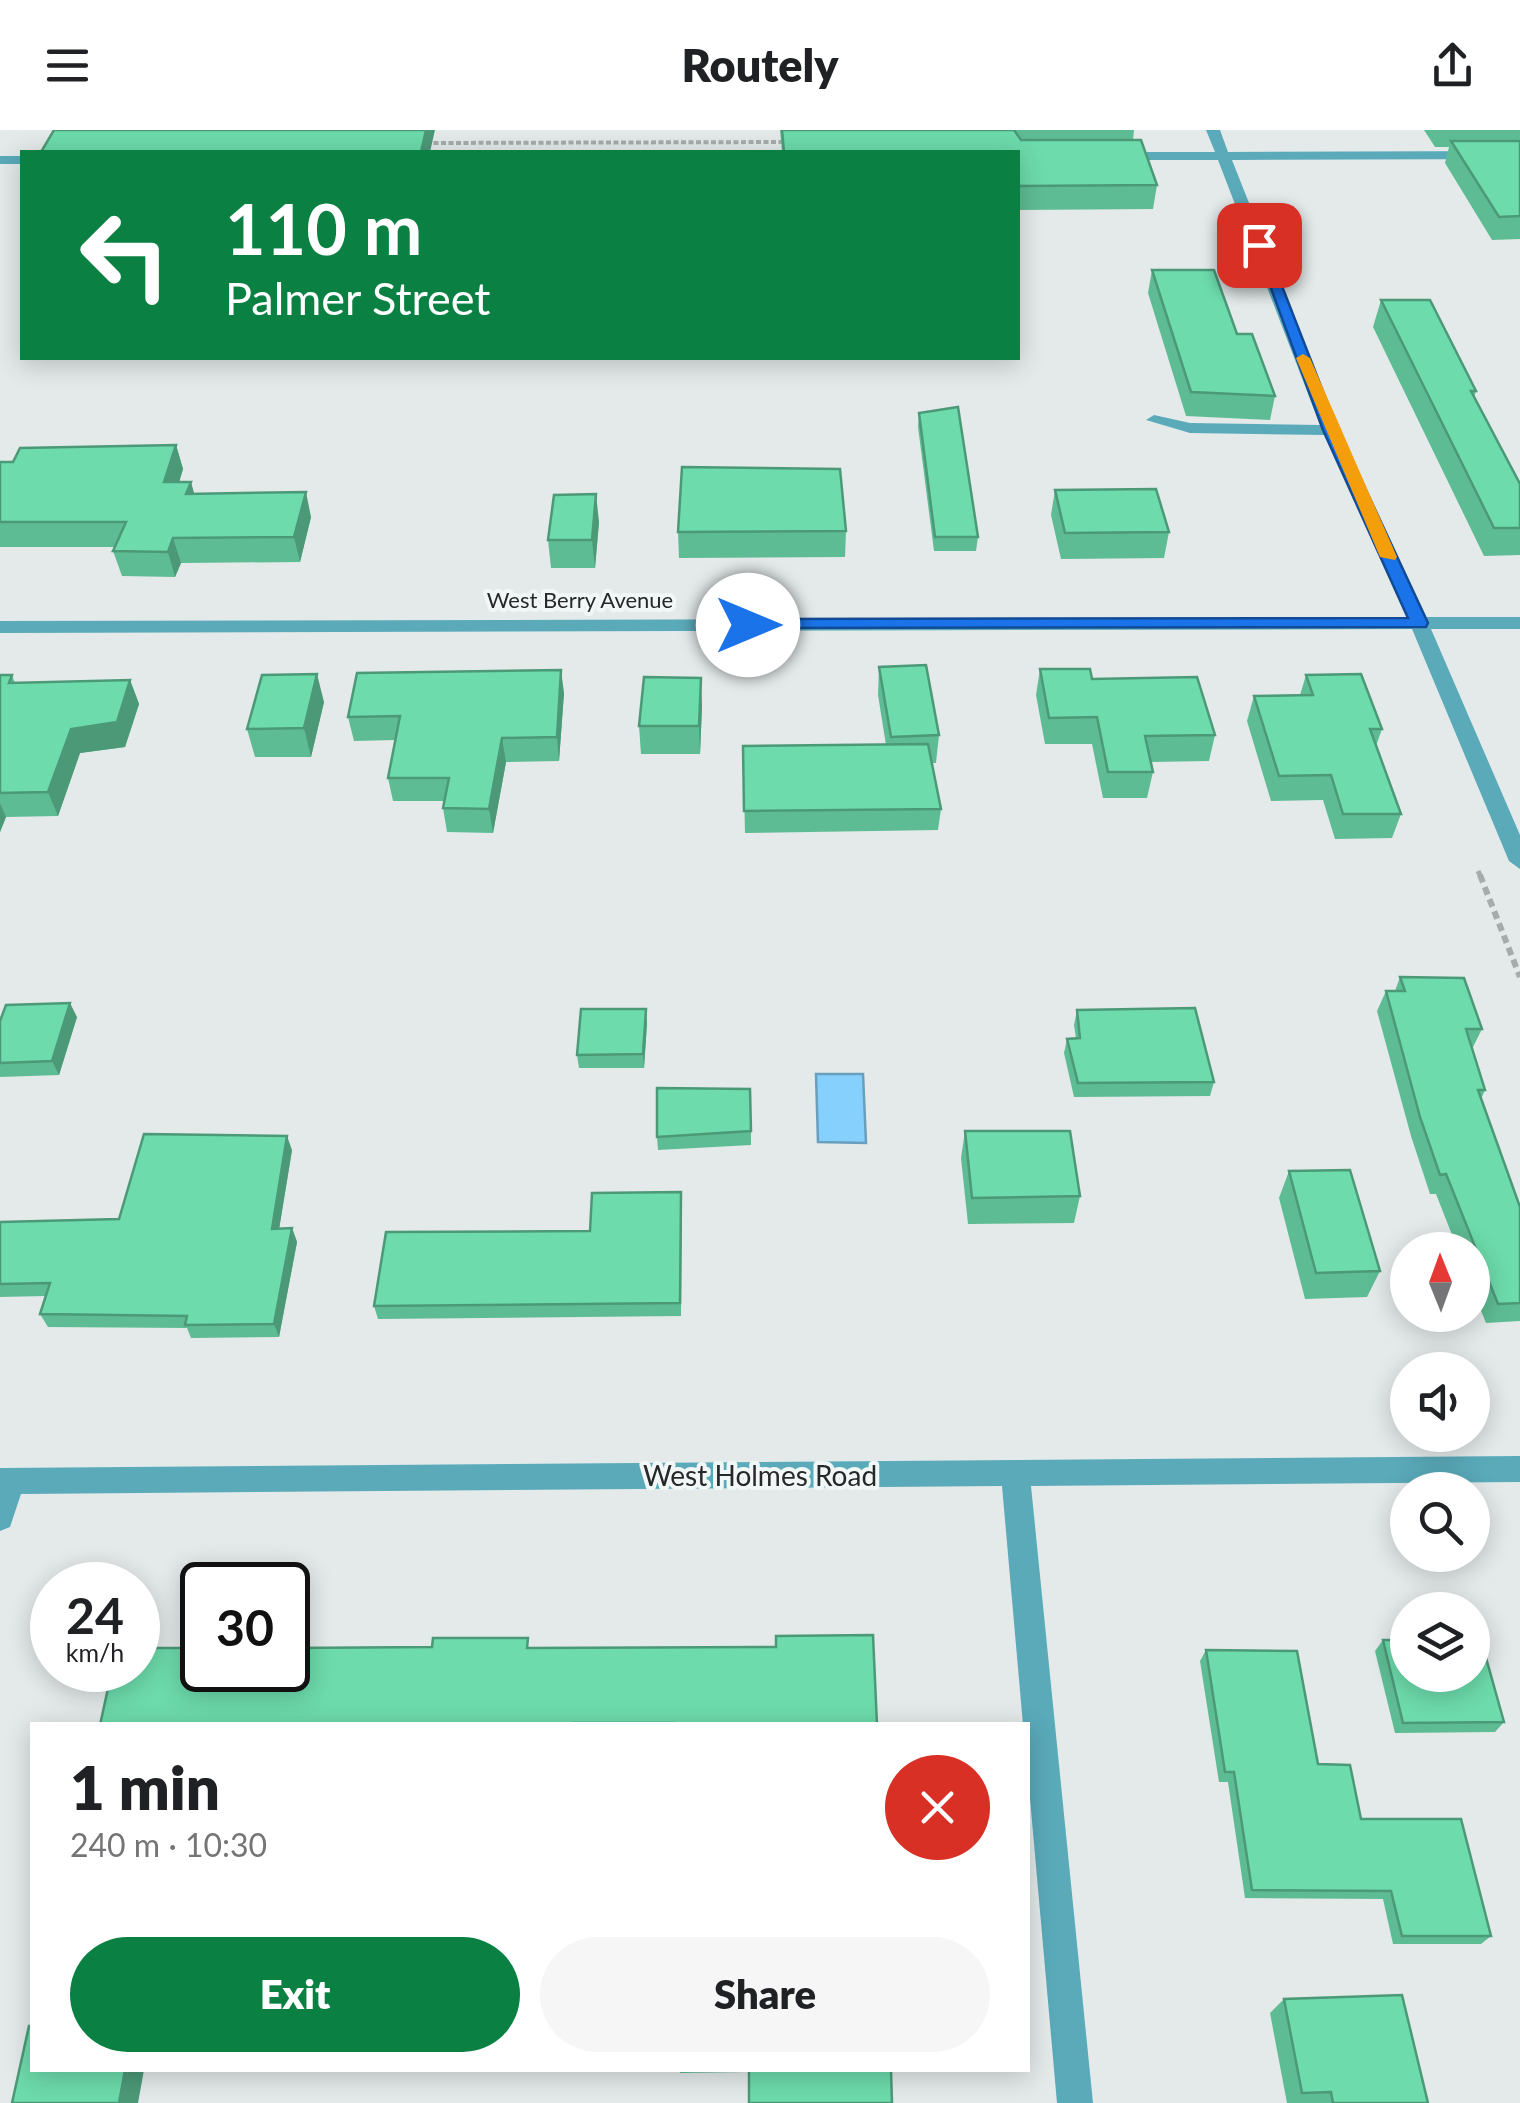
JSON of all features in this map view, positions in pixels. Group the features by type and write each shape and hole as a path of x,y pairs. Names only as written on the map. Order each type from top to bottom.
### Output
{"street":[{"path":"1213,130 1331,430 1420,623 1520,861"},
{"path":"1095,156 1520,155"},
{"path":"1154,420 1190,428 1331,430"},
{"name":"West Berry Avenue","path":"0,626 1520,623"},
{"name":"West Holmes Road","path":"5,1481 1520,1469"},
{"path":"1015,1474 1075,2103"},
{"path":"0,1517 5,1481"}],"path":[{"path":"415,143 790,142"},
{"path":"1477,869 1520,976"}],"water":[{"path":"816,1074 863,1074 866,1143 818,1142"}],"building":[{"path":"54,130 426,130 421,150 42,150"},
{"path":"782,130 1014,130 1021,140 1141,140 1157,185 1020,186 1020,150 784,150"},
{"path":"1451,141 1520,141 1520,216 1499,217"},
{"path":"1152,270 1214,270 1237,334 1252,334 1275,396 1191,392"},
{"path":"1381,300 1430,300 1476,391 1471,391 1520,484 1520,528 1494,528"},
{"path":"958,407 978,537 935,537 919,413"},
{"path":"176,445 164,482 191,482 186,494 306,492 294,537 173,538 168,552 113,551 126,522 0,522 0,462 13,462 20,448"},
{"path":"682,467 840,469 846,531 678,532"},
{"path":"1156,489 1169,532 1065,533 1055,490"},
{"path":"596,494 592,540 548,540 554,495"},
{"path":"926,665 939,735 891,737 879,667"},
{"path":"1040,669 1090,669 1092,679 1197,677 1215,735 1145,736 1153,772 1108,772 1097,717 1049,718"},
{"path":"561,670 557,737 502,738 489,809 443,808 449,778 388,778 400,716 348,717 357,673"},
{"path":"317,674 304,728 247,729 262,675"},
{"path":"1361,674 1382,729 1370,729 1401,814 1343,814 1331,775 1279,776 1254,696 1313,695 1306,675"},
{"path":"0,675 12,675 9,683 130,680 117,722 71,729 48,792 0,793"},
{"path":"644,677 701,678 699,726 639,726"},
{"path":"928,744 941,809 744,811 743,746"},
{"path":"1400,977 1464,978 1482,1029 1466,1029 1485,1090 1478,1090 1520,1207 1520,1303 1498,1304 1490,1284 1490,1232 1469,1232 1446,1174 1440,1175 1386,991 1405,991"},
{"path":"70,1003 52,1061 0,1063 0,1021 6,1005"},
{"path":"1195,1008 1214,1082 1078,1083 1067,1039 1080,1038 1077,1010"},
{"path":"581,1009 646,1009 643,1054 577,1055"},
{"path":"657,1088 750,1089 751,1131 657,1137"},
{"path":"965,1131 1070,1131 1080,1196 972,1198"},
{"path":"144,1134 287,1136 272,1229 292,1228 274,1324 185,1325 187,1316 40,1314 50,1283 0,1284 0,1222 119,1219"},
{"path":"1350,1170 1380,1271 1316,1273 1289,1171"},
{"path":"681,1192 680,1303 374,1306 386,1232 590,1231 592,1193"},
{"path":"873,1635 877,1722 101,1722 107,1692 160,1692 160,1648 180,1648 180,1692 310,1692 310,1648 432,1647 433,1638 528,1638 527,1648 776,1647 776,1636"},
{"path":"1383,1640 1390,1640 1390,1669"},
{"path":"1206,1650 1297,1651 1318,1764 1350,1765 1361,1819 1461,1819 1491,1936 1402,1936 1391,1891 1252,1890 1234,1772 1225,1772"},
{"path":"1490,1672 1504,1722 1403,1723 1396,1692 1490,1692"},
{"path":"1402,1995 1428,2103 1333,2103 1331,2092 1302,2093 1284,1999"},
{"path":"29,2026 30,2072 125,2072 119,2103 12,2103"},
{"path":"749,2072 891,2072 892,2103 749,2103"}],"slow traffic":[{"path":"1303,358 1389,557"}],"route":[{"path":"748,625 1420,623 1331,430 1259,245"}]}
